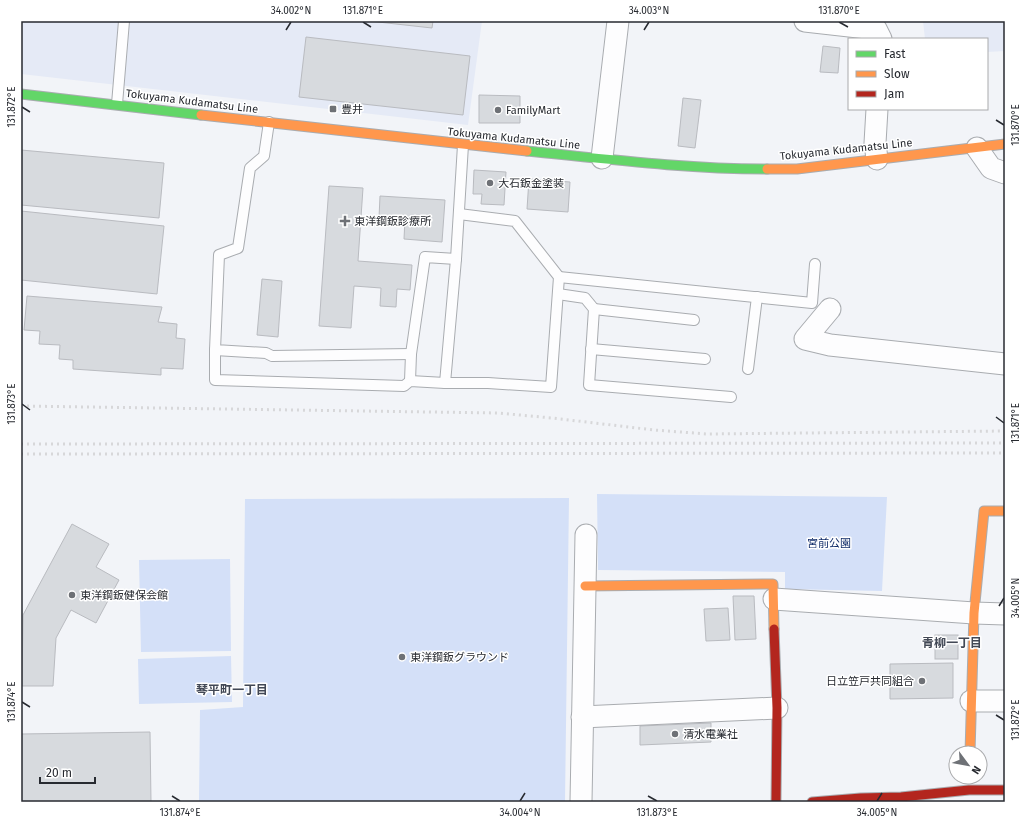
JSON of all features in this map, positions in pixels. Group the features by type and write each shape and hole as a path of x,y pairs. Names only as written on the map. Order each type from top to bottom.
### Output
{"main road":[{"name":"Tokuyama Kudamatsu Line","path":"21,94 463,145 654,164 729,169 797,169 1005,144"},
{"path":"970,745 974,613 984,511 1005,511"},
{"path":"585,586 773,584 777,708 776,802"},
{"path":"812,802 861,798 901,797 959,785"},
{"path":"979,785 1005,790"}],"street":[{"path":"602,158 618,21"},
{"path":"805,21 876,29 880,38"},
{"path":"877,110 875,142 877,159"},
{"path":"977,148 991,168 1005,173"},
{"path":"830,309 804,339 830,345 1005,364"},
{"path":"581,802 586,535"},
{"path":"774,599 1005,614"},
{"path":"971,702 1005,701"},
{"path":"582,717 777,708"}],"lane":[{"path":"117,104 124,21"},
{"path":"269,122 264,156 250,168 238,248 219,255 215,380 404,386 410,381 445,384 488,383 551,387 559,277 515,221 459,214"},
{"path":"445,384 456,259 463,145"},
{"path":"410,381 411,354 425,257 456,259"},
{"path":"559,277 812,303 816,264"},
{"path":"558,294 585,298 594,309 589,385 731,397"},
{"path":"748,369 757,298"},
{"path":"594,309 694,320"},
{"path":"591,349 705,359"},
{"path":"215,350 266,353 272,356 411,354"}],"shaded area":[{"path":"21,21 482,21 468,125 21,74"},
{"path":"923,21 1005,21 1005,51 988,52 988,38 925,38"}],"green space":[{"name":"宮前公園","path":"597,494 887,497 882,591 785,589 785,572 598,570"},
{"path":"569,498 565,802 199,802 200,710 243,707 245,499"},
{"path":"230,559 231,651 141,652 139,560"},
{"path":"231,656 232,702 139,704 138,659"}],"building":[{"path":"369,21 433,21 432,28"},
{"path":"306,37 470,56 463,115 299,97"},
{"path":"823,46 840,48 838,73 820,72"},
{"path":"479,95 520,96 520,123 479,123"},
{"path":"683,98 701,100 695,148 678,146"},
{"path":"21,150 164,163 159,218 21,205"},
{"name":"大石鈑金塗装","path":"474,170 506,172 504,205 481,204 482,194 473,194"},
{"path":"529,179 570,182 568,212 527,209"},
{"path":"329,186 363,188 358,261 412,265 410,290 397,289 396,307 380,306 381,288 354,286 351,328 319,326"},
{"path":"380,196 445,200 442,242 404,239 405,219 379,218"},
{"path":"21,211 164,226 157,294 21,280"},
{"path":"262,279 282,281 278,337 257,335"},
{"path":"27,296 162,307 158,322 177,324 176,338 185,339 183,369 161,368 161,375 73,369 73,360 59,359 60,345 39,344 40,331 24,330"},
{"name":"東洋鋼鈑健保会館","path":"72,524 109,544 96,567 119,580 96,623 71,610 56,638 53,686 22,686 23,615"},
{"path":"733,596 754,596 756,639 735,640"},
{"path":"728,608 730,640 706,641 704,609"},
{"path":"935,635 958,635 958,659 935,659"},
{"name":"日立笠戸共同組合","path":"953,663 953,698 890,699 890,664"},
{"name":"清水電業社","path":"711,723 711,742 640,745 640,726"},
{"path":"150,732 151,802 21,802 21,734"}],"railway":[{"path":"21,406 498,413 654,430 707,434 1005,431"},
{"path":"21,444 1005,443"},
{"path":"21,454 1005,453"}],"traffic: fast":[{"path":"21,94 201,115"},
{"path":"527,151 677,165 737,169 767,169"}],"traffic: slow":[{"path":"201,115 527,151"},
{"path":"767,169 797,169 1005,144"},
{"path":"970,745 974,613 984,511 1005,511"},
{"path":"585,586 773,584 774,629"}],"traffic: jam":[{"path":"774,629 777,708 776,802"},
{"path":"812,802 861,798 901,797 969,790 1005,790"}],"place":[{"name":"豊井","path":"333,109"},
{"name":"FamilyMart","path":"498,110"},
{"name":"大石鈑金塗装","path":"490,183"},
{"name":"東洋鋼鈑診療所","path":"345,221"},
{"name":"東洋鋼鈑健保会館","path":"72,595"},
{"name":"東洋鋼鈑グラウンド","path":"402,657"},
{"name":"日立笠戸共同組合","path":"922,681"},
{"name":"清水電業社","path":"675,734"}],"district":[{"name":"青柳一丁目","path":"952,643"},
{"name":"琴平町一丁目","path":"232,690"}]}
